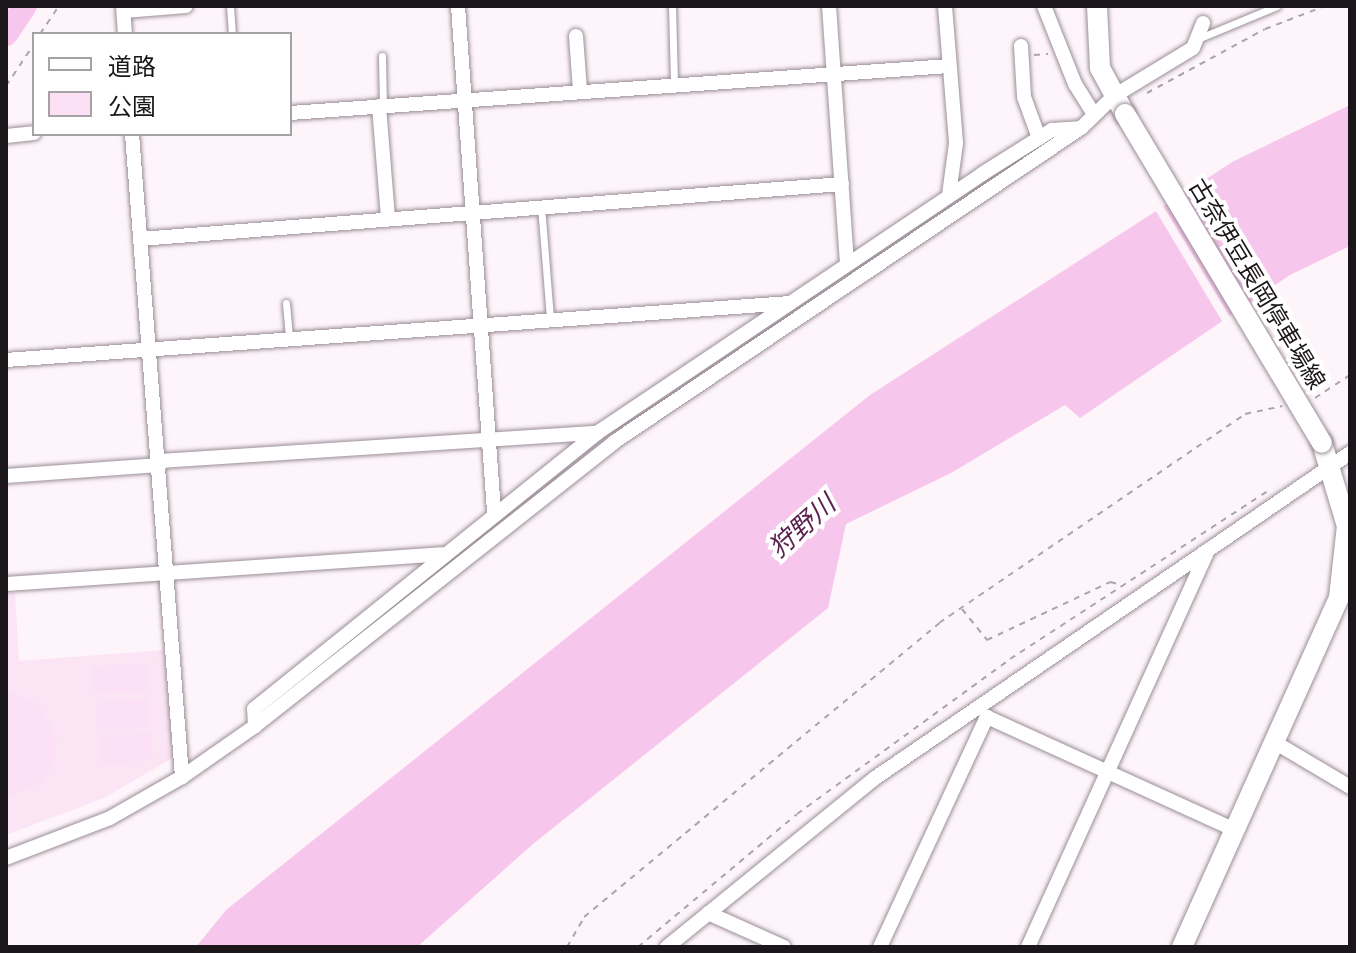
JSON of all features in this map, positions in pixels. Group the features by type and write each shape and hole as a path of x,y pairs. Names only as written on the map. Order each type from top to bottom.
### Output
{"main road":[{"name":"古奈伊豆長岡停車場線","path":"1097,6 1100,68 1322,443 1347,526 1348,559 1332,615 1182,947"}],"street":[{"path":"125,32 124,8 186,6"},
{"path":"458,6 494,512"},
{"path":"829,6 847,262"},
{"path":"945,6 956,143 949,195"},
{"path":"1044,6 1094,114"},
{"path":"6,858 110,818 182,777 255,726 614,442 1081,128 1094,114 1120,105 1193,48 1202,30"},
{"path":"576,36 580,91"},
{"path":"1021,51 1024,97 1039,138"},
{"path":"292,113 949,66"},
{"path":"381,106 388,218"},
{"path":"255,726 254,709 494,512 597,433 847,262 1039,138 1052,130 1081,128"},
{"path":"6,136 32,133"},
{"path":"132,136 182,777"},
{"path":"140,239 842,184"},
{"path":"6,360 789,303"},
{"path":"6,476 488,438 597,433"},
{"path":"667,947 875,778 1350,453"},
{"path":"1028,947 1207,552"},
{"path":"6,584 443,554"},
{"path":"880,947 987,717 1235,830"},
{"path":"1276,743 1350,787"},
{"path":"708,913 784,947"}],"lane":[{"path":"230,6 232,32"},
{"path":"672,6 674,84"},
{"path":"1202,30 1277,6"},
{"path":"381,106 382,56"},
{"path":"541,206 550,319"},
{"path":"286,303 289,339"}],"path":[{"path":"41,32 59,6"},
{"path":"1142,96 1265,29 1325,6"},
{"path":"6,86 32,47"},
{"path":"1021,51 1064,53"},
{"path":"1303,401 1318,398 1350,375"},
{"path":"567,947 584,917 962,608 1245,414 1289,404"},
{"path":"638,947 797,814 1120,584 1274,487"},
{"path":"962,608 987,640 1110,582 1120,584"}],"shaded area":[{"path":"6,593 15,593 19,661 164,650 173,758 104,798 6,835"}],"green space":[{"path":"146,663 148,690 94,694 92,667"},
{"path":"6,692 32,699 44,711 57,740 55,762 40,784 6,797"},
{"path":"148,699 150,726 97,730 95,703"},
{"path":"151,733 153,760 100,764 98,737"}],"water":[{"name":"狩野川","path":"1350,105 1350,246 1290,275 1080,418 1065,405 951,473 846,524 828,608 533,844 417,947 196,947 226,910 870,395 1234,161"}],"pier":[{"path":"1161,202 1231,319 1223,323 1153,207"}],"waterway":[{"path":"6,34 25,6"}]}
